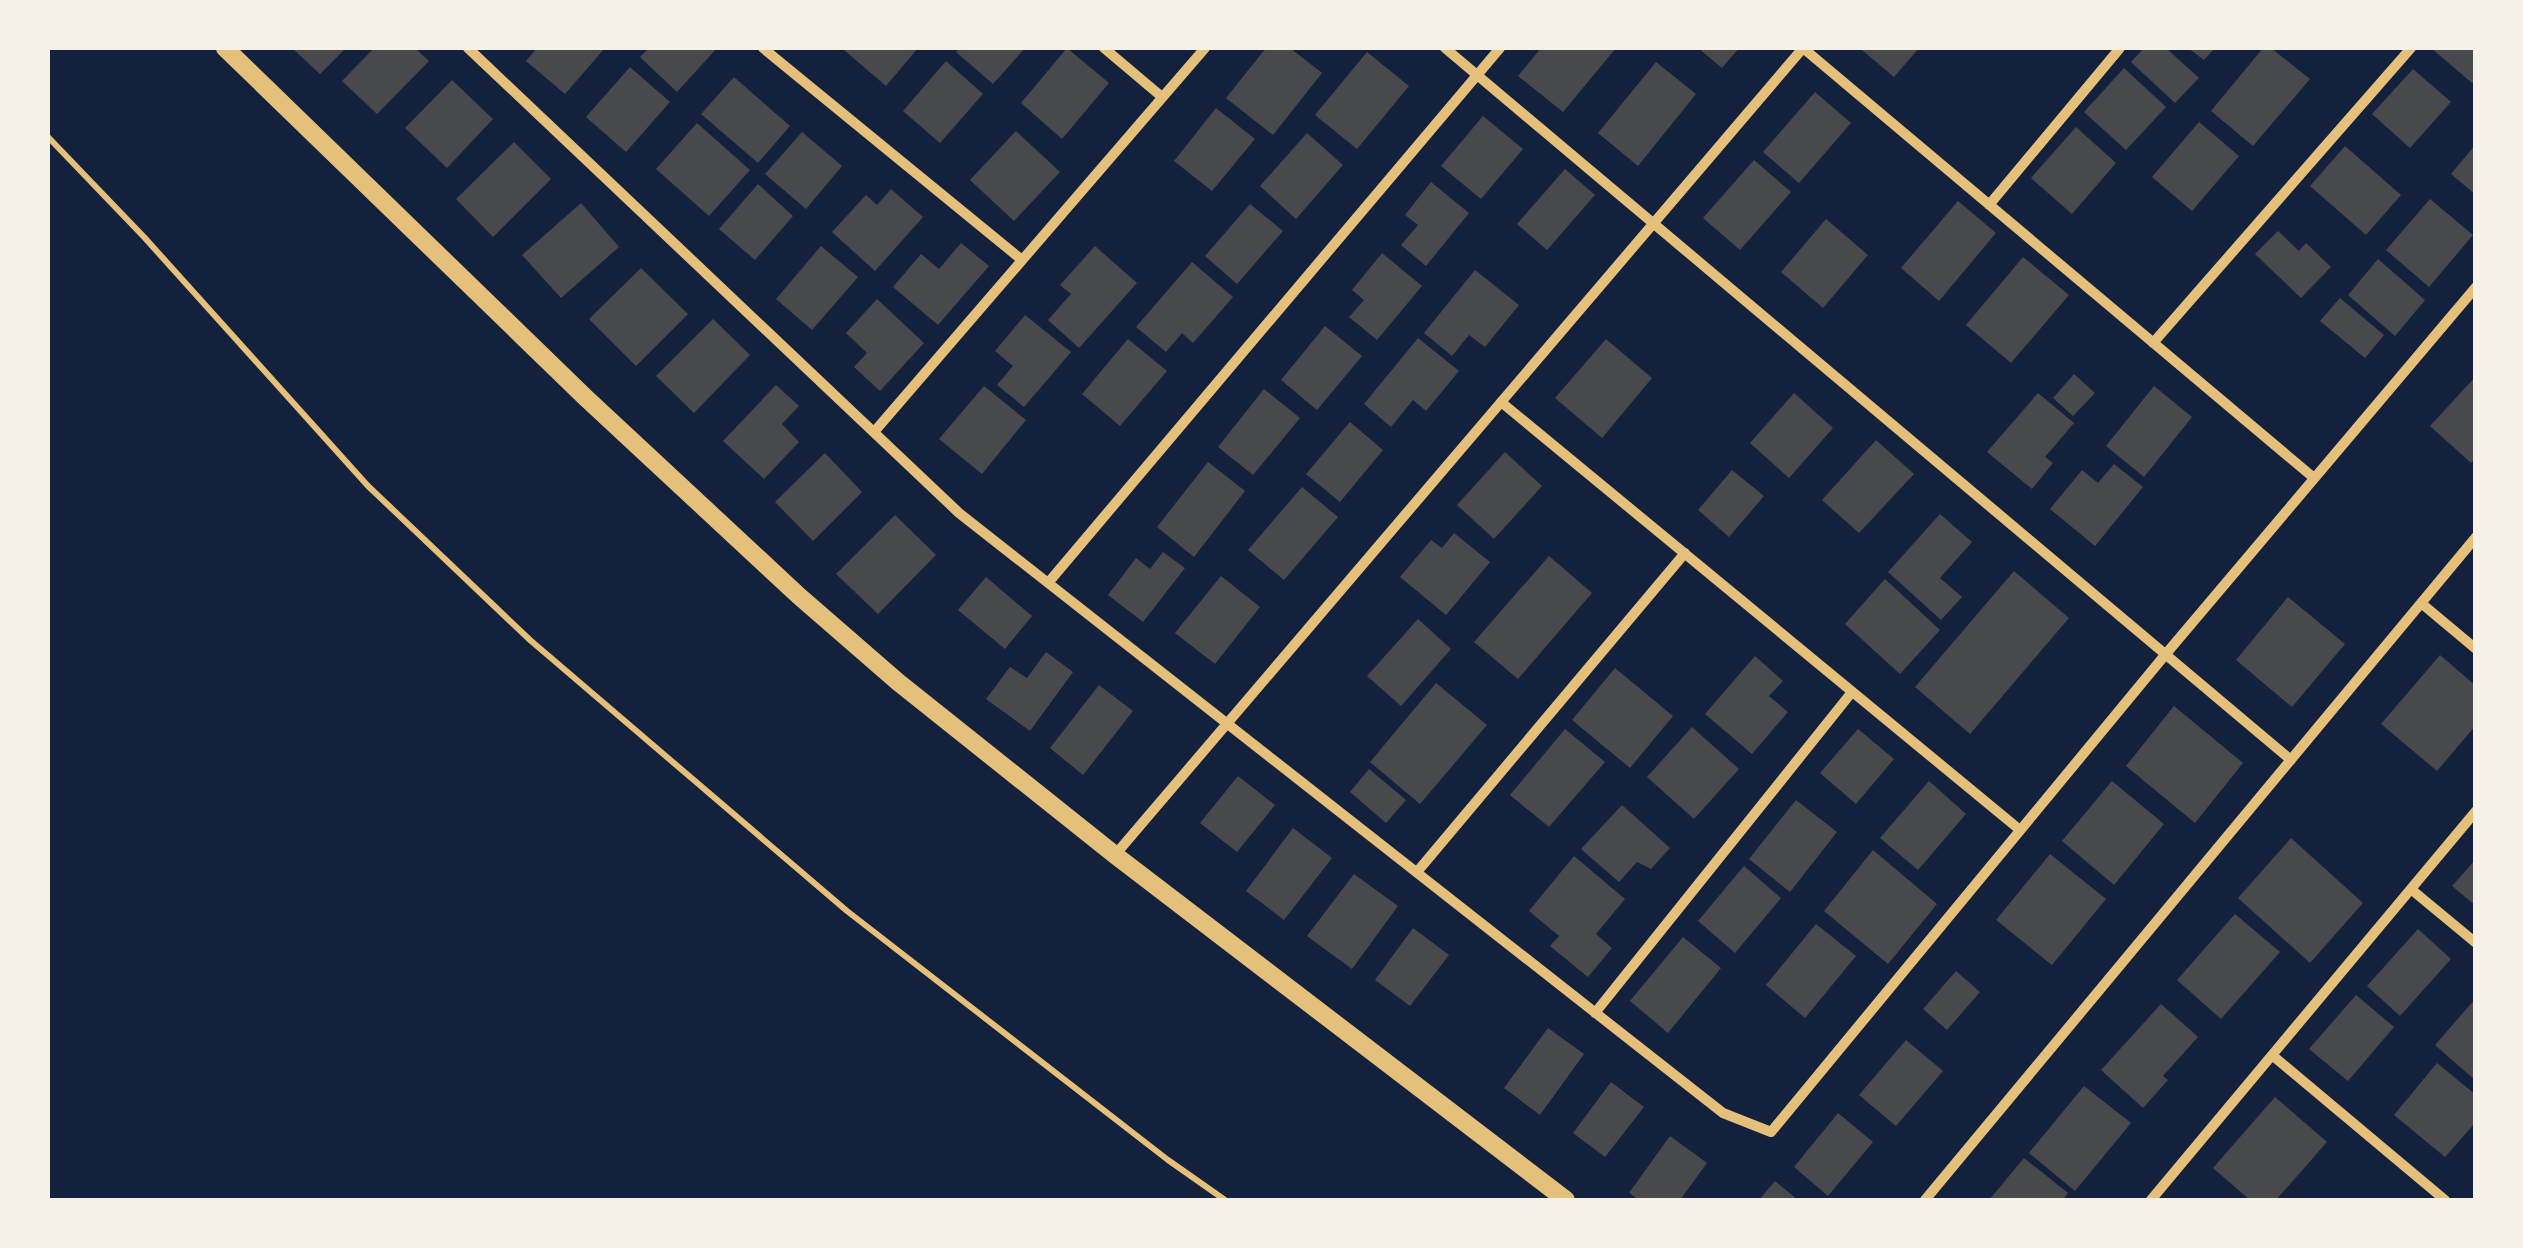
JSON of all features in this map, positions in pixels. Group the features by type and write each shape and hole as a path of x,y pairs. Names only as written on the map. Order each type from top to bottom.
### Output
{"street":[{"path":"224,48 586,398 799,596 898,682 1115,855 1566,1200"},
{"path":"468,48 959,513 1722,1113 1771,1132 2165,655 2476,288"},
{"path":"763,48 1022,260"},
{"path":"1104,48 1162,97"},
{"path":"874,432 1205,48"},
{"path":"1445,48 2291,760"},
{"path":"1048,583 1500,48"},
{"path":"1115,855 1803,48 2314,478"},
{"path":"1989,205 2120,48"},
{"path":"2153,343 2411,48"},
{"path":"1501,402 2020,830"},
{"path":"1925,1200 2476,536"},
{"path":"1417,872 1685,553"},
{"path":"2420,603 2476,649"},
{"path":"1594,1013 1852,692"},
{"path":"2151,1200 2476,812"},
{"path":"2412,890 2476,942"},
{"path":"2272,1055 2445,1200"}],"path":[{"path":"48,137 144,236 368,486 530,640 847,911 1225,1200"}],"building":[{"path":"292,48 346,48 320,74"},
{"path":"374,48 415,48 429,61 377,114 342,81"},
{"path":"537,48 605,48 565,94 526,61"},
{"path":"649,48 717,48 677,92 640,57"},
{"path":"846,48 918,48 886,86"},
{"path":"960,48 1025,48 993,84 956,52"},
{"path":"1067,48 1109,83 1062,139 1021,103"},
{"path":"1266,48 1290,48 1322,73 1273,135 1226,98"},
{"path":"1541,48 1616,48 1563,112 1518,76"},
{"path":"1698,48 1739,48 1722,68"},
{"path":"1864,48 1919,48 1894,77"},
{"path":"2144,48 2166,48 2199,78 2175,103 2131,62"},
{"path":"2188,48 2215,48 2204,60"},
{"path":"2263,48 2271,48 2310,79 2253,146 2211,111"},
{"path":"2431,48 2476,48 2476,80 2472,83"},
{"path":"1367,52 1409,86 1357,149 1315,115"},
{"path":"946,61 983,94 940,143 903,111"},
{"path":"1656,62 1696,94 1638,166 1598,133"},
{"path":"630,67 670,102 626,152 586,117"},
{"path":"2124,68 2166,107 2126,150 2084,112"},
{"path":"2413,69 2451,102 2410,148 2372,114"},
{"path":"734,77 790,126 758,163 701,114"},
{"path":"452,80 493,119 447,168 405,128"},
{"path":"1815,92 1851,123 1799,183 1763,152"},
{"path":"1216,108 1255,139 1212,191 1174,161"},
{"path":"1483,116 1523,149 1481,199 1441,166"},
{"path":"2199,122 2239,156 2192,211 2152,177"},
{"path":"697,123 750,170 709,216 656,169"},
{"path":"2076,127 2116,163 2072,214 2031,178"},
{"path":"1016,131 1060,172 1014,221 970,180"},
{"path":"802,132 842,166 806,209 765,174"},
{"path":"1307,133 1343,165 1296,219 1260,186"},
{"path":"514,142 551,179 493,237 456,199"},
{"path":"2476,144 2476,195 2451,174"},
{"path":"2345,146 2401,195 2366,235 2310,186"},
{"path":"1754,160 1791,192 1740,250 1703,218"},
{"path":"1565,169 1595,195 1547,250 1517,224"},
{"path":"1431,182 1469,213 1426,266 1401,245 1418,225 1405,215"},
{"path":"758,184 793,216 755,260 719,229"},
{"path":"891,189 923,217 875,271 832,232 866,195 877,205"},
{"path":"2430,199 2473,235 2429,287 2386,250"},
{"path":"1958,201 1996,233 1939,301 1901,268"},
{"path":"581,203 619,247 561,298 522,255"},
{"path":"1250,204 1283,231 1237,284 1205,256"},
{"path":"1826,219 1868,255 1823,308 1781,272"},
{"path":"2278,231 2299,251 2306,243 2331,267 2301,298 2255,254"},
{"path":"961,243 989,266 938,325 893,287 921,254 939,269"},
{"path":"821,246 858,277 812,330 776,299"},
{"path":"1095,246 1137,283 1079,348 1048,320 1071,294 1060,285"},
{"path":"1382,253 1422,286 1377,340 1349,317 1364,300 1352,290"},
{"path":"2023,257 2069,295 2011,363 1966,325"},
{"path":"2378,259 2425,300 2395,336 2348,295"},
{"path":"1192,262 1233,297 1193,343 1182,333 1166,352 1136,327"},
{"path":"641,268 688,314 636,366 589,319"},
{"path":"1475,270 1519,305 1485,347 1469,335 1452,356 1424,333"},
{"path":"2340,298 2384,335 2365,358 2320,321"},
{"path":"877,299 924,343 880,391 854,367 867,353 846,333"},
{"path":"1025,315 1071,352 1024,407 997,385 1013,366 995,351"},
{"path":"713,319 750,355 694,413 656,376"},
{"path":"1325,326 1362,356 1317,410 1281,380"},
{"path":"1418,338 1459,371 1426,411 1413,400 1391,427 1364,404"},
{"path":"1128,339 1167,371 1120,426 1082,394"},
{"path":"1606,339 1652,378 1602,438 1555,398"},
{"path":"2074,374 2095,393 2073,416 2053,398"},
{"path":"2476,376 2476,458 2471,463 2430,426"},
{"path":"776,385 799,406 782,424 799,442 764,479 723,441"},
{"path":"984,386 1026,420 982,474 939,439"},
{"path":"2154,386 2192,417 2144,477 2106,446"},
{"path":"1264,389 1300,418 1253,475 1218,447"},
{"path":"1794,393 1833,428 1789,478 1750,443"},
{"path":"2038,393 2074,423 2045,457 2053,463 2032,489 1987,452"},
{"path":"1350,422 1383,450 1340,502 1306,474"},
{"path":"1876,440 1914,474 1859,533 1822,500"},
{"path":"1505,452 1542,486 1494,539 1457,505"},
{"path":"825,453 862,492 813,541 775,502"},
{"path":"1208,462 1245,491 1194,557 1157,527"},
{"path":"2114,464 2143,487 2095,546 2050,509 2082,470 2098,483"},
{"path":"1732,470 1764,496 1729,537 1698,510"},
{"path":"1302,487 1338,517 1284,580 1248,550"},
{"path":"1940,514 1972,542 1940,578 1962,597 1941,620 1888,572"},
{"path":"895,515 936,555 878,614 836,574"},
{"path":"1454,533 1490,562 1446,615 1400,577 1431,540 1442,548"},
{"path":"1163,552 1185,568 1143,622 1108,595 1136,558 1150,569"},
{"path":"1549,556 1592,593 1518,679 1474,642"},
{"path":"2014,571 2069,618 1970,734 1915,687"},
{"path":"1221,576 1260,607 1215,664 1175,633"},
{"path":"986,577 1032,616 1005,649 958,610"},
{"path":"1885,579 1940,630 1900,674 1845,624"},
{"path":"2288,597 2345,644 2292,707 2236,660"},
{"path":"1418,619 1451,649 1401,706 1367,676"},
{"path":"1046,652 1073,672 1030,731 986,699 1010,667 1027,678"},
{"path":"2440,655 2476,686 2476,725 2437,771 2381,724"},
{"path":"1755,656 1783,681 1769,696 1788,712 1752,754 1705,714"},
{"path":"1615,668 1673,716 1630,768 1572,720"},
{"path":"1436,683 1487,725 1420,804 1370,762"},
{"path":"1099,685 1133,711 1083,775 1050,748"},
{"path":"2174,706 2243,763 2195,823 2126,766"},
{"path":"1692,727 1739,769 1694,819 1647,777"},
{"path":"1565,729 1605,762 1549,827 1510,795"},
{"path":"1858,729 1894,759 1856,804 1820,773"},
{"path":"1369,769 1406,800 1386,823 1350,792"},
{"path":"1238,776 1275,805 1237,852 1200,823"},
{"path":"1929,781 1966,814 1918,870 1880,838"},
{"path":"2112,781 2164,824 2114,885 2062,841"},
{"path":"1796,800 1837,832 1790,892 1749,859"},
{"path":"1622,805 1670,848 1651,869 1637,862 1619,882 1581,849"},
{"path":"1293,828 1332,858 1284,920 1246,891"},
{"path":"2291,838 2363,903 2310,963 2238,898"},
{"path":"1873,850 1937,904 1888,964 1824,911"},
{"path":"2050,854 2106,899 2052,965 1996,920"},
{"path":"1574,856 1625,899 1596,934 1612,948 1588,977 1550,946 1559,936 1529,911"},
{"path":"2476,859 2476,906 2452,886"},
{"path":"1744,866 1781,898 1735,953 1698,921"},
{"path":"1354,874 1398,906 1352,969 1307,936"},
{"path":"2235,914 2280,952 2221,1019 2177,980"},
{"path":"1816,924 1856,956 1805,1018 1766,985"},
{"path":"1413,928 1449,955 1410,1006 1375,980"},
{"path":"2418,929 2451,959 2400,1016 2367,986"},
{"path":"1683,937 1721,968 1668,1033 1630,1001"},
{"path":"1956,971 1980,992 1947,1030 1923,1009"},
{"path":"2356,995 2394,1027 2348,1081 2309,1049"},
{"path":"2476,998 2476,1081 2435,1045"},
{"path":"2161,1004 2198,1037 2163,1076 2168,1080 2143,1108 2101,1070"},
{"path":"1548,1028 1584,1054 1540,1115 1504,1088"},
{"path":"1906,1040 1943,1071 1896,1126 1859,1095"},
{"path":"2437,1063 2476,1095 2476,1122 2445,1157 2394,1115"},
{"path":"1611,1082 1644,1107 1605,1157 1573,1133"},
{"path":"2084,1086 2131,1123 2075,1191 2029,1153"},
{"path":"2275,1097 2327,1142 2276,1200 2250,1200 2213,1168"},
{"path":"1838,1113 1873,1142 1828,1196 1794,1167"},
{"path":"1670,1136 1707,1163 1680,1200 1639,1200 1629,1193"},
{"path":"2024,1158 2068,1193 2063,1200 1989,1200"},
{"path":"1775,1181 1798,1200 1759,1200"}]}
